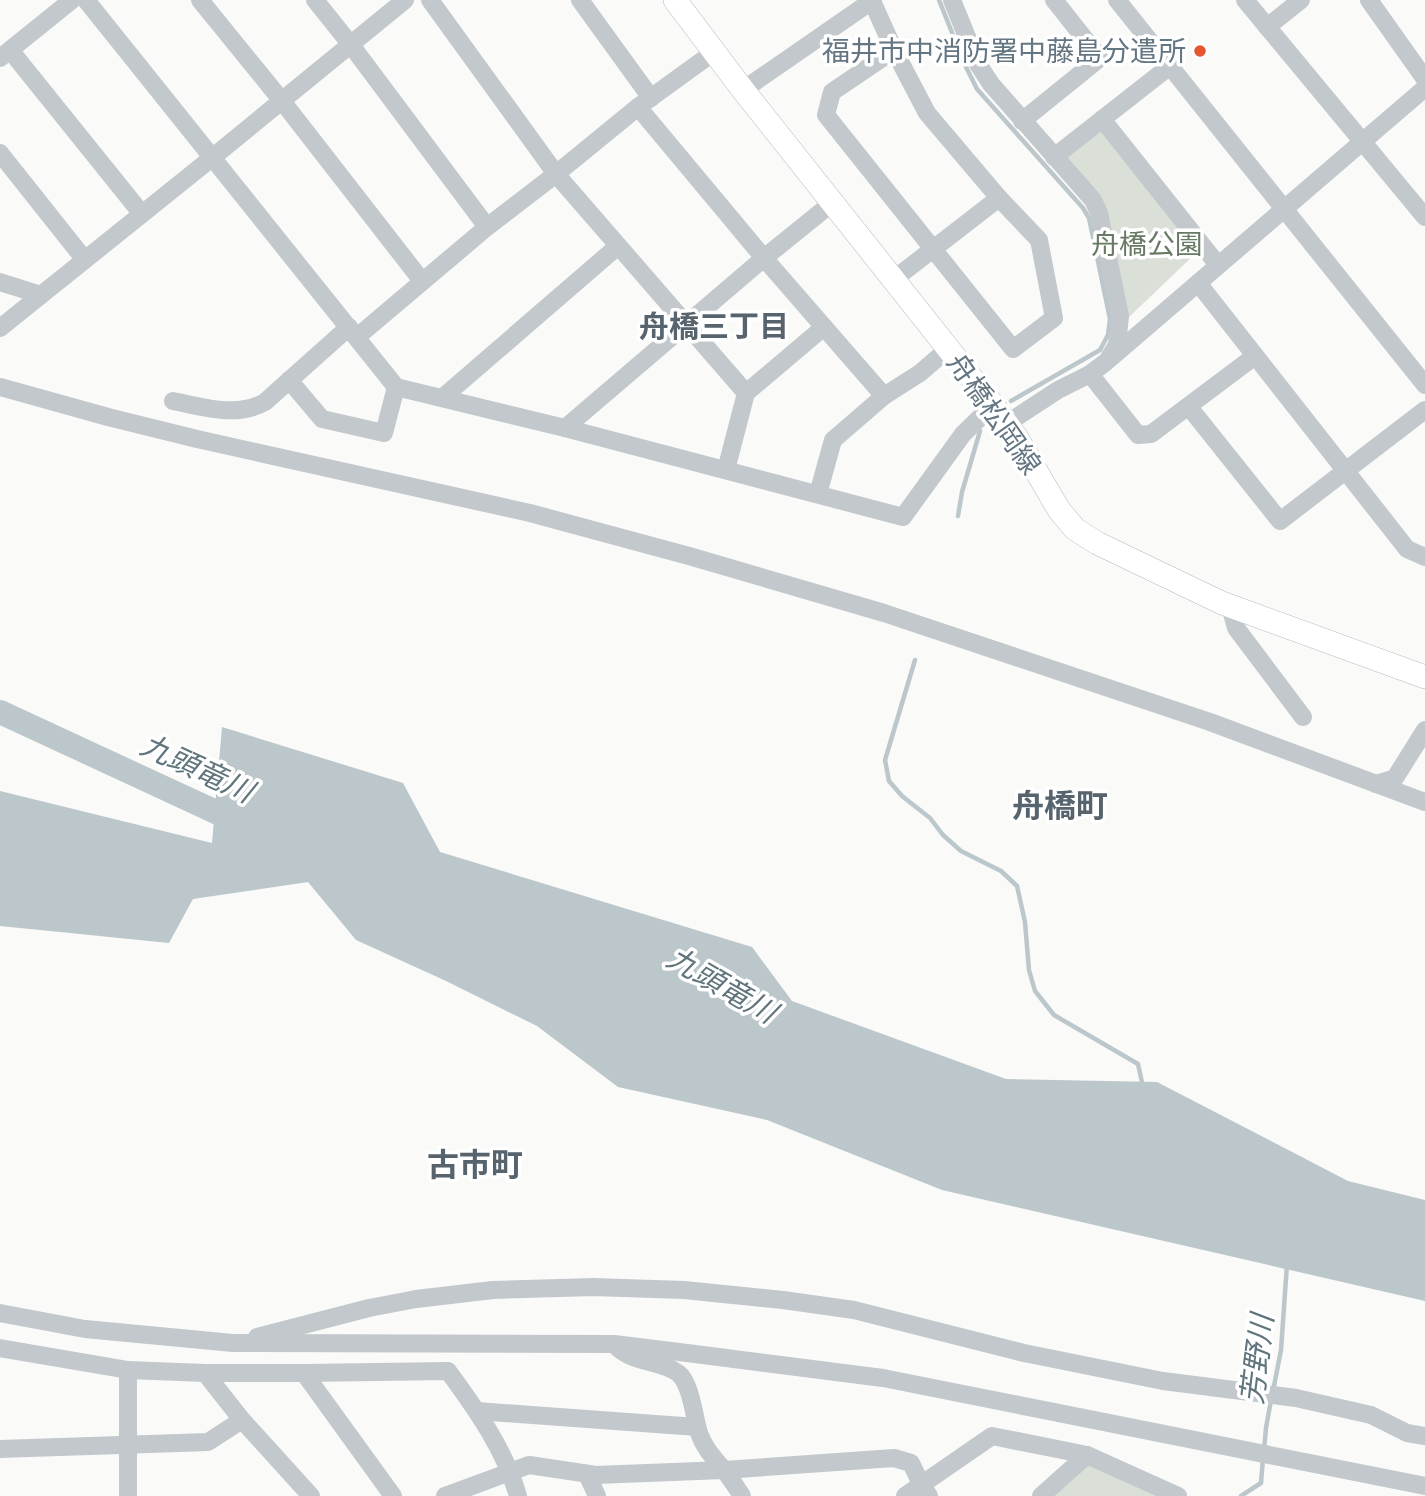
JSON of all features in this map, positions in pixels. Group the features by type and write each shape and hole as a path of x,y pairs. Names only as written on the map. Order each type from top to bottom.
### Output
{"main road":[{"name":"舟橋松岡線","path":"675,0 1000,414 1059,510 1075,529 1097,543 1230,606 1425,677"}],"street":[{"path":"72,0 5,54 142,214"},
{"path":"86,0 396,387 565,428 903,517 963,434 1000,414 1090,374 1425,88"},
{"path":"200,0 422,281"},
{"path":"315,0 487,227"},
{"path":"0,328 405,0"},
{"path":"430,0 556,174 746,393"},
{"path":"580,0 645,103 764,258 884,396"},
{"path":"743,90 872,0 894,50 928,113 999,198 1039,240 1054,317 1013,349 826,116 832,92 894,50"},
{"path":"1022,121 1100,58 1054,0"},
{"path":"1117,0 1425,385"},
{"path":"1245,0 1425,216"},
{"path":"1267,27 1301,0"},
{"path":"1369,0 1425,79"},
{"path":"956,2 978,64 991,84 1093,200 1099,213 1120,316 1116,345 1106,362"},
{"path":"173,401 222,411 254,408 265,402 289,380 422,281 645,103 714,52"},
{"path":"1054,156 1170,66"},
{"path":"1102,119 1218,265"},
{"path":"0,153 85,260"},
{"path":"893,280 999,198"},
{"path":"565,428 832,202"},
{"path":"442,398 618,246"},
{"path":"2,281 41,295"},
{"path":"1198,283 1407,549 1425,557"},
{"path":"726,470 746,393 824,327"},
{"path":"818,494 833,440 884,396 920,373 948,349"},
{"path":"1090,374 1138,435 1151,434 1255,356"},
{"path":"289,380 322,419 384,433 396,387"},
{"path":"0,387 197,439 530,513 689,556 884,613 1210,722 1425,802"},
{"path":"1189,407 1280,521 1425,410"},
{"path":"1230,606 1236,628 1303,717"},
{"path":"1376,784 1395,778 1425,730"},
{"path":"233,1343 369,1308 493,1290 593,1287 684,1290 854,1310 1024,1353 1163,1381 1296,1398 1371,1415 1407,1433 1425,1436"},
{"path":"0,1313 85,1329 233,1343 614,1344 883,1378 1425,1486"},
{"path":"614,1344 628,1356 668,1368 685,1380 700,1436 710,1454 742,1496"},
{"path":"0,1348 128,1370 205,1373 449,1371 477,1411 512,1472 518,1496"},
{"path":"128,1370 128,1496"},
{"path":"205,1373 242,1420 311,1496"},
{"path":"304,1373 393,1496"},
{"path":"477,1411 697,1427"},
{"path":"0,1449 208,1443 242,1420"},
{"path":"905,1496 925,1490 992,1436 1087,1455 1178,1496"},
{"path":"1041,1496 1087,1455"},
{"path":"445,1496 529,1465 596,1475 724,1470 894,1458 911,1463 925,1490"},
{"path":"587,1474 597,1496"}],"green space":[{"name":"舟橋公園","path":"1102,126 1197,252 1129,317 1120,294 1118,273 1065,156"},
{"path":"1087,1455 1171,1496 1041,1496"}],"water":[{"path":"222,727 403,783 440,852 752,947 792,1001 1006,1079 1157,1082 1348,1181 1425,1200 1425,1301 942,1190 767,1120 618,1087 537,1026 356,940 308,882 193,899 169,943 0,926 0,791 212,843"}],"waterway":[{"path":"939,0 977,89 1089,218 1110,319 1108,335 1100,350 1011,401"},
{"path":"958,516 962,492 980,431"},
{"path":"915,660 885,760 889,781 961,851 1001,871 1017,886 1025,922 1029,970 1035,991 1054,1015 1138,1064 1143,1087"},
{"name":"九頭竜川","path":"0,712 244,825"},
{"name":"芳野川","path":"1273,1391 1281,1350 1287,1264"},
{"name":"芳野川","path":"1264,1450 1271,1400"},
{"name":"芳野川","path":"1241,1496 1261,1483 1263,1458"}],"place":[{"name":"福井市中消防署中藤島分遣所","path":"1200,51"}],"district":[{"name":"舟橋三丁目","path":"714,326"},
{"name":"舟橋町","path":"1060,806"},
{"name":"古市町","path":"475,1165"}]}
